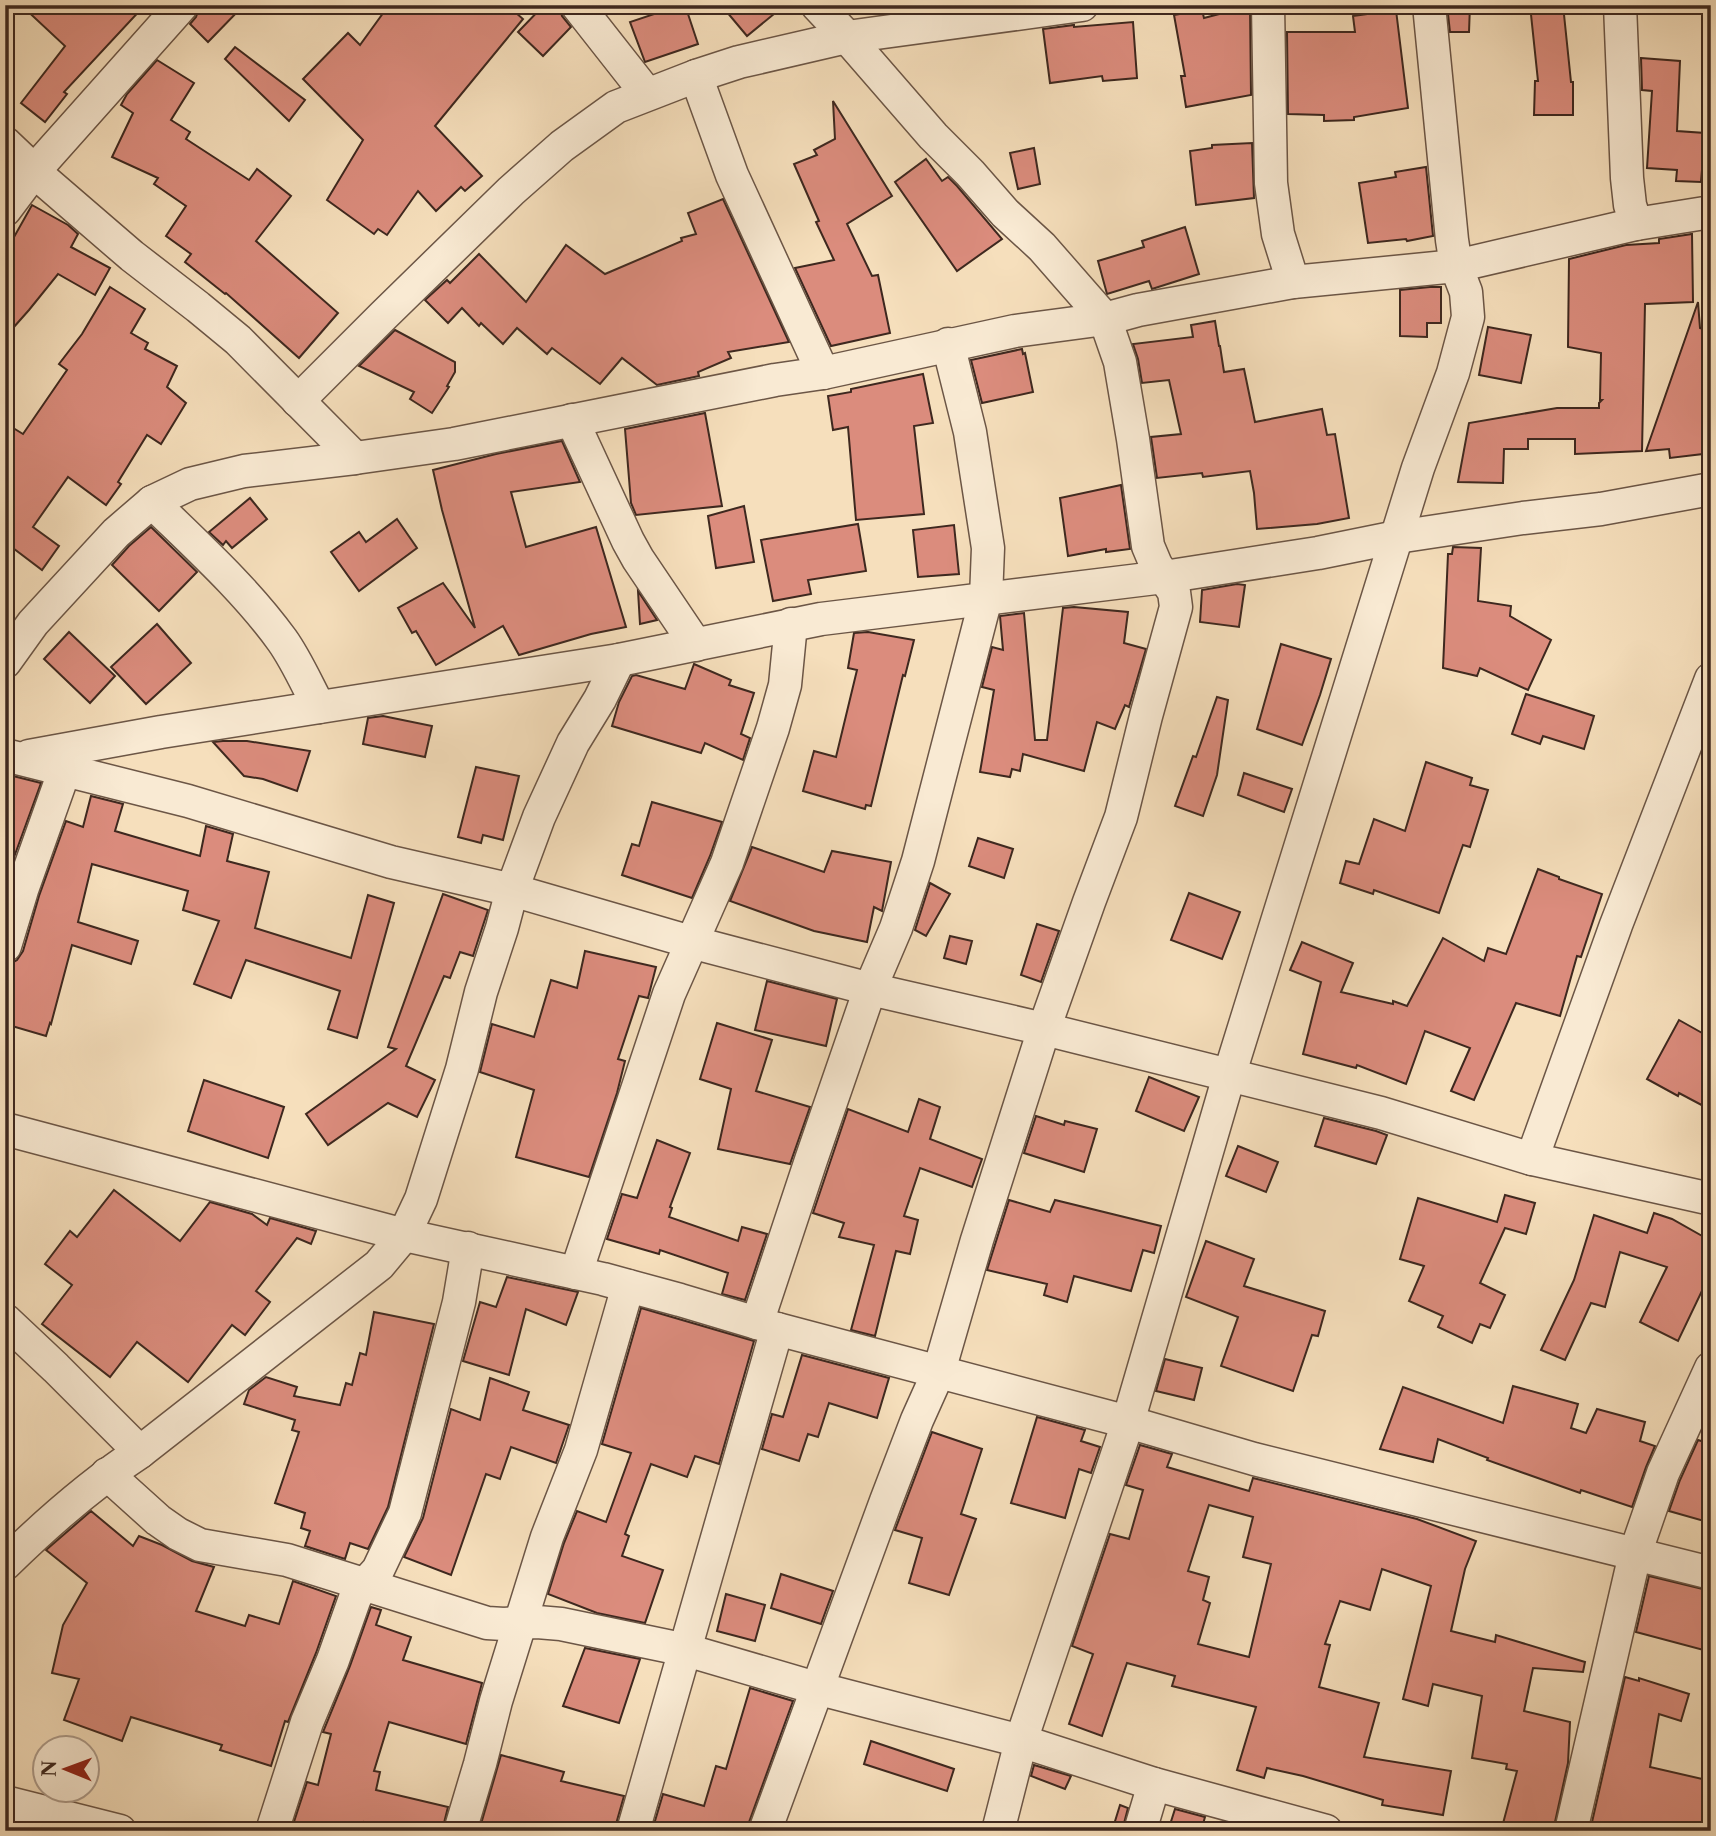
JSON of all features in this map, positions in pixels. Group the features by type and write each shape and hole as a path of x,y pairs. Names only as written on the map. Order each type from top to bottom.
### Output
{"street":[{"path":"5,211 35,170 182,5"},
{"path":"577,5 647,94"},
{"path":"765,1831 908,1443 939,1371 1044,1029 1121,817 1176,607 1174,592 1156,565 1148,546 1120,362 1105,320 1042,247 1005,213 933,136 817,5"},
{"path":"299,401 511,191 562,146 616,107 739,62 847,37 1082,5"},
{"path":"1268,5 1271,183 1278,234 1293,282"},
{"path":"998,1831 1021,1741 1128,1422 1229,1076 1418,468 1453,373 1468,317 1466,292 1456,266 1451,240 1429,5"},
{"path":"1620,5 1627,178 1630,205 1636,224"},
{"path":"695,76 732,175 823,373"},
{"path":"5,143 132,256 238,340 355,458"},
{"path":"5,662 33,623 116,533 152,502 190,484 244,471 454,444 775,380 823,373 1015,331 1105,320 1138,310 1293,282 1456,266 1636,224 1711,212"},
{"path":"633,1831 686,1650 811,1160 918,861 986,598 988,548 970,432 948,344"},
{"path":"572,420 628,541 696,645"},
{"path":"12,756 619,660 791,624 1164,577 1318,553 1397,537 1601,509 1711,489"},
{"path":"152,502 247,597 284,642 319,707"},
{"path":"576,1273 669,994 727,863 773,727 785,685 791,624"},
{"path":"5,1564 107,1474 140,1452 379,1265 404,1235 421,1199 462,1069 481,992 512,890 539,817 573,743 600,699 619,660"},
{"path":"1532,1159 1616,925 1711,679"},
{"path":"12,756 188,802 391,862 512,890 691,942 870,989 1044,1029 1381,1113 1532,1159 1711,1199"},
{"path":"5,946 65,769"},
{"path":"5,1129 404,1235 628,1286 767,1326 1128,1422 1254,1460 1711,1573"},
{"path":"272,1831 307,1722 355,1598 378,1570 405,1513 459,1302 468,1248"},
{"path":"460,1831 496,1701 547,1537 582,1450 628,1286"},
{"path":"5,1320 140,1452"},
{"path":"1571,1831 1635,1554 1663,1474 1711,1368"},
{"path":"107,1474 158,1520 200,1545 287,1560 487,1623 561,1624 686,1650 816,1688 1021,1741 1154,1784 1326,1831"},
{"path":"1140,1831 1154,1784"},
{"path":"5,1802 121,1831"}],"building":[{"path":"21,5 145,5 64,92 67,94 45,122 21,103 65,46"},
{"path":"200,5 244,5 208,42 190,24"},
{"path":"389,5 507,5 523,19 435,126 482,176 465,191 461,187 436,211 418,191 387,235 378,229 374,234 327,200 363,140 303,79 348,33 360,45"},
{"path":"544,5 559,5 562,16 571,27 543,56 518,32"},
{"path":"685,5 698,44 645,62 630,22"},
{"path":"721,5 785,5 747,36"},
{"path":"1447,5 1470,5 1469,32 1450,32"},
{"path":"1530,5 1563,5 1573,82 1573,115 1534,115 1535,81 1538,81"},
{"path":"1250,6 1251,95 1186,107 1181,76 1185,76 1174,15 1202,10 1204,18"},
{"path":"1396,10 1408,108 1354,117 1354,120 1324,121 1324,115 1288,114 1287,32 1355,32 1353,16"},
{"path":"1133,22 1137,78 1103,81 1102,76 1050,83 1043,29"},
{"path":"235,47 305,100 289,121 225,59"},
{"path":"1641,58 1680,61 1677,131 1705,133 1701,182 1676,181 1677,170 1647,168 1652,91 1642,90"},
{"path":"157,60 194,83 171,120 190,132 186,139 249,180 257,169 291,196 256,241 338,313 299,358 226,293 185,262 191,254 166,236 186,206 154,184 158,178 112,157 133,113 121,105 127,94"},
{"path":"833,101 892,196 847,224 872,276 878,275 890,333 831,346 795,268 834,260 794,164 817,155 814,150 835,139"},
{"path":"1252,143 1254,198 1196,205 1190,151 1212,148 1212,145"},
{"path":"1034,148 1040,184 1018,189 1010,153"},
{"path":"926,159 942,181 948,177 957,186 1002,239 957,271 895,182"},
{"path":"1426,167 1433,236 1407,241 1368,243 1359,183 1396,177 1395,172"},
{"path":"723,199 789,342 728,352 731,358 698,372 699,376 657,385 622,358 600,384 552,348 547,354 517,328 503,344 481,323 479,326 462,308 448,323 425,300 447,280 450,283 479,254 526,302 566,245 605,274 682,241 681,238 696,234 688,213"},
{"path":"32,205 68,225 78,234 71,247 110,268 95,295 58,274 5,337 5,253"},
{"path":"1185,227 1199,274 1152,289 1149,281 1107,294 1098,261 1144,247 1142,241"},
{"path":"1692,234 1693,302 1645,304 1642,451 1575,454 1575,439 1528,439 1528,449 1504,449 1503,483 1458,482 1469,423 1557,408 1599,408 1602,400 1601,353 1568,347 1569,259 1626,245 1659,243 1659,239"},
{"path":"110,287 145,309 131,333 148,343 145,349 177,366 167,387 186,403 161,444 147,435 118,482 121,484 106,505 68,477 33,527 59,546 42,570 5,542 5,423 23,434 67,370 59,364 82,334"},
{"path":"1441,287 1441,323 1427,323 1427,337 1400,336 1400,290"},
{"path":"1698,302 1700,328 1711,332 1711,363 1703,360 1708,423 1711,423 1711,453 1670,458 1669,449 1646,451"},
{"path":"1215,321 1224,372 1244,369 1255,422 1322,409 1327,435 1335,434 1349,518 1317,524 1257,529 1250,471 1203,477 1202,473 1157,478 1151,437 1181,434 1169,380 1142,383 1133,344 1193,337 1191,325"},
{"path":"1488,327 1531,335 1521,383 1479,375"},
{"path":"395,330 455,362 455,372 447,386 449,387 432,413 410,399 414,392 359,366"},
{"path":"1022,349 1033,392 982,403 971,360"},
{"path":"923,374 933,423 914,426 924,514 856,520 848,427 833,430 828,396"},
{"path":"705,413 722,506 636,515 631,503 625,429"},
{"path":"562,441 580,482 511,492 526,547 596,527 626,627 519,655 503,626 436,665 416,631 412,633 398,608 443,583 475,628 433,470"},
{"path":"1121,485 1130,549 1106,552 1106,549 1068,556 1060,498"},
{"path":"250,498 267,519 232,548 226,541 223,545 209,532"},
{"path":"744,506 754,562 716,568 708,516"},
{"path":"397,519 417,548 359,591 331,552 359,532 366,542"},
{"path":"858,524 866,571 808,580 811,594 773,601 761,540"},
{"path":"954,525 959,574 918,577 913,530"},
{"path":"151,527 197,572 159,611 112,565"},
{"path":"1453,547 1481,548 1478,601 1511,606 1510,616 1551,640 1528,690 1480,668 1477,676 1443,668 1448,554 1452,554"},
{"path":"1245,585 1239,627 1200,622 1202,590"},
{"path":"638,591 657,620 640,624"},
{"path":"1063,608 1128,612 1124,643 1146,649 1129,707 1125,705 1115,729 1097,722 1084,771 1023,754 1020,771 1012,769 1010,777 980,772 994,690 982,687 992,647 1003,650 1000,616 1024,613 1035,740 1047,740"},
{"path":"157,624 191,663 146,704 111,667"},
{"path":"69,632 115,676 90,703 44,659"},
{"path":"868,632 914,640 871,806 866,805 865,809 803,791 814,751 836,757 857,670 848,668 854,633"},
{"path":"1281,644 1331,659 1302,745 1257,729"},
{"path":"694,664 731,680 729,685 754,693 741,734 750,738 743,760 705,743 701,753 612,726 619,702 632,676 685,689"},
{"path":"1526,694 1594,716 1584,749 1543,736 1540,744 1512,734"},
{"path":"1217,697 1228,700 1217,775 1203,816 1175,806"},
{"path":"383,716 432,726 425,757 363,744 368,718"},
{"path":"247,741 310,751 297,791 263,779 244,776 213,742"},
{"path":"1426,762 1472,778 1470,785 1488,790 1470,847 1463,845 1439,913 1374,890 1373,894 1340,883 1346,861 1359,864 1374,819 1405,831"},
{"path":"476,767 519,776 503,840 483,835 481,843 458,837"},
{"path":"1244,773 1292,789 1284,812 1238,795"},
{"path":"5,774 41,783 5,882"},
{"path":"91,796 123,804 115,831 200,856 206,826 233,834 227,861 269,872 255,928 351,958 368,895 394,903 357,1038 328,1029 340,991 246,960 231,998 194,984 219,921 183,910 188,891 92,864 78,922 138,941 131,964 72,945 46,1036 5,1024 5,964 17,960 23,951 66,821 83,827"},
{"path":"652,802 722,822 692,898 622,875 632,844 639,846"},
{"path":"978,838 1013,849 1004,878 969,866"},
{"path":"752,847 824,872 832,851 891,862 882,911 874,907 867,942 814,931 730,901"},
{"path":"1538,869 1602,894 1581,957 1577,956 1560,1016 1516,1003 1474,1100 1451,1091 1470,1048 1425,1031 1406,1084 1357,1065 1356,1068 1303,1054 1321,982 1290,970 1302,942 1353,963 1341,992 1407,1006 1443,938 1484,961 1488,948 1506,954"},
{"path":"930,883 950,894 926,936 915,930"},
{"path":"1189,893 1240,912 1222,959 1171,940"},
{"path":"443,894 488,910 473,956 460,952 450,978 444,976 406,1066 435,1080 417,1117 388,1103 328,1145 306,1114 396,1049 388,1047"},
{"path":"1037,924 1059,931 1041,982 1021,975"},
{"path":"950,936 972,941 966,964 944,958"},
{"path":"585,951 656,967 648,998 639,996 618,1059 625,1061 589,1177 516,1157 534,1090 480,1072 492,1024 534,1037 551,980 577,988"},
{"path":"767,981 837,999 826,1046 755,1030"},
{"path":"1679,1020 1711,1038 1711,1110 1647,1079"},
{"path":"717,1023 772,1040 756,1091 810,1107 790,1164 718,1149 731,1089 700,1079"},
{"path":"1149,1077 1199,1097 1184,1131 1136,1111"},
{"path":"204,1080 284,1107 268,1158 188,1131"},
{"path":"919,1099 940,1107 930,1139 982,1159 972,1187 920,1168 904,1216 918,1220 910,1254 896,1251 875,1336 851,1330 874,1245 839,1237 844,1223 813,1213 848,1109 908,1132"},
{"path":"1036,1116 1064,1125 1065,1121 1097,1129 1084,1172 1024,1153"},
{"path":"1324,1118 1387,1135 1376,1164 1315,1146"},
{"path":"657,1140 690,1153 670,1207 669,1217 738,1241 742,1227 767,1234 745,1300 722,1294 728,1273 660,1250 659,1254 607,1239 622,1194 637,1198"},
{"path":"1238,1146 1278,1162 1266,1192 1226,1176"},
{"path":"114,1190 180,1241 210,1202 252,1214 267,1225 270,1218 316,1231 311,1244 297,1238 256,1291 270,1302 245,1335 232,1325 188,1382 137,1342 110,1377 42,1324 72,1285 45,1264 70,1231 77,1237"},
{"path":"1505,1195 1535,1203 1526,1234 1505,1228 1480,1283 1505,1295 1490,1328 1480,1324 1472,1343 1438,1327 1443,1316 1409,1301 1424,1266 1400,1259 1418,1198 1497,1222"},
{"path":"1009,1200 1050,1212 1055,1200 1161,1226 1154,1253 1143,1250 1131,1291 1074,1276 1067,1302 1044,1295 1047,1284 987,1270"},
{"path":"1654,1213 1672,1219 1711,1241 1711,1272 1678,1341 1640,1322 1667,1267 1620,1252 1605,1307 1591,1303 1565,1360 1541,1350 1574,1280 1594,1215 1647,1233"},
{"path":"1206,1241 1254,1259 1244,1286 1325,1311 1318,1336 1312,1335 1293,1391 1221,1366 1238,1317 1186,1297"},
{"path":"507,1277 578,1292 566,1325 526,1309 509,1375 463,1361 480,1302 496,1307"},
{"path":"641,1308 754,1341 719,1464 695,1456 687,1477 651,1464 625,1534 629,1536 622,1556 663,1570 645,1623 597,1613 548,1594 577,1511 606,1522 631,1453 602,1444"},
{"path":"374,1312 434,1324 388,1507 368,1549 350,1543 345,1559 305,1546 310,1531 301,1528 305,1513 275,1503 299,1432 292,1430 295,1420 244,1404 249,1390 266,1377 297,1387 294,1396 340,1405 346,1383 352,1385 360,1353 366,1355"},
{"path":"802,1355 889,1378 877,1418 829,1403 818,1437 808,1434 799,1461 762,1449 772,1414 783,1417"},
{"path":"1165,1359 1202,1368 1194,1400 1156,1391"},
{"path":"490,1378 529,1392 523,1410 569,1425 556,1463 511,1447 500,1479 486,1474 451,1575 404,1557 423,1518 451,1409 480,1420"},
{"path":"1513,1386 1578,1404 1571,1428 1586,1433 1597,1409 1645,1422 1640,1441 1655,1446 1632,1507 1581,1490 1580,1493 1487,1460 1488,1458 1438,1439 1433,1462 1380,1449 1403,1387 1503,1423"},
{"path":"1037,1417 1085,1430 1081,1441 1100,1447 1091,1473 1079,1469 1065,1518 1011,1503"},
{"path":"932,1432 982,1449 961,1514 976,1519 949,1595 909,1583 922,1538 895,1530"},
{"path":"1698,1440 1711,1444 1711,1523 1669,1511"},
{"path":"1140,1445 1172,1454 1167,1467 1249,1491 1253,1478 1417,1519 1476,1541 1465,1569 1451,1631 1495,1642 1496,1635 1585,1662 1583,1672 1533,1668 1524,1711 1570,1722 1568,1763 1553,1831 1501,1831 1517,1771 1506,1769 1507,1764 1472,1758 1482,1696 1433,1684 1428,1706 1403,1699 1431,1586 1382,1569 1370,1610 1340,1601 1325,1644 1330,1645 1319,1687 1379,1703 1364,1757 1451,1771 1443,1815 1382,1805 1383,1800 1267,1768 1264,1778 1237,1770 1256,1707 1172,1686 1175,1676 1127,1663 1102,1736 1069,1724 1093,1654 1072,1646 1110,1534 1129,1539 1143,1490 1126,1485","holes":["1209,1505 1253,1517 1243,1557 1271,1564 1249,1657 1198,1644 1210,1603 1203,1600 1209,1577 1188,1571"]},
{"path":"91,1511 133,1546 139,1536 192,1561 214,1567 196,1611 245,1626 249,1615 279,1624 293,1581 336,1596 288,1722 285,1721 271,1766 220,1750 222,1745 131,1717 122,1741 64,1720 79,1679 52,1673 63,1625 87,1583 46,1550"},
{"path":"781,1574 833,1591 821,1624 771,1608"},
{"path":"1649,1576 1711,1591 1711,1652 1636,1632"},
{"path":"726,1594 765,1605 755,1641 717,1631"},
{"path":"371,1607 381,1610 376,1625 411,1637 403,1660 482,1683 466,1744 389,1722 374,1771 380,1772 376,1790 448,1807 442,1831 403,1831 364,1822 362,1831 291,1831 307,1782 318,1785 331,1734 323,1732"},
{"path":"585,1648 640,1659 619,1723 563,1706"},
{"path":"1625,1677 1639,1681 1639,1678 1689,1694 1681,1721 1659,1714 1650,1767 1711,1781 1711,1831 1590,1831"},
{"path":"750,1688 793,1701 747,1831 652,1831 663,1794 704,1806 716,1766 726,1769"},
{"path":"871,1741 954,1769 947,1791 864,1764"},
{"path":"501,1755 564,1772 561,1781 624,1796 614,1831 539,1831 511,1823 511,1831 479,1831"},
{"path":"1034,1765 1071,1776 1065,1789 1031,1776"},
{"path":"1120,1805 1128,1808 1122,1831 1112,1831"},
{"path":"1175,1809 1205,1817 1201,1831 1168,1831"}]}
